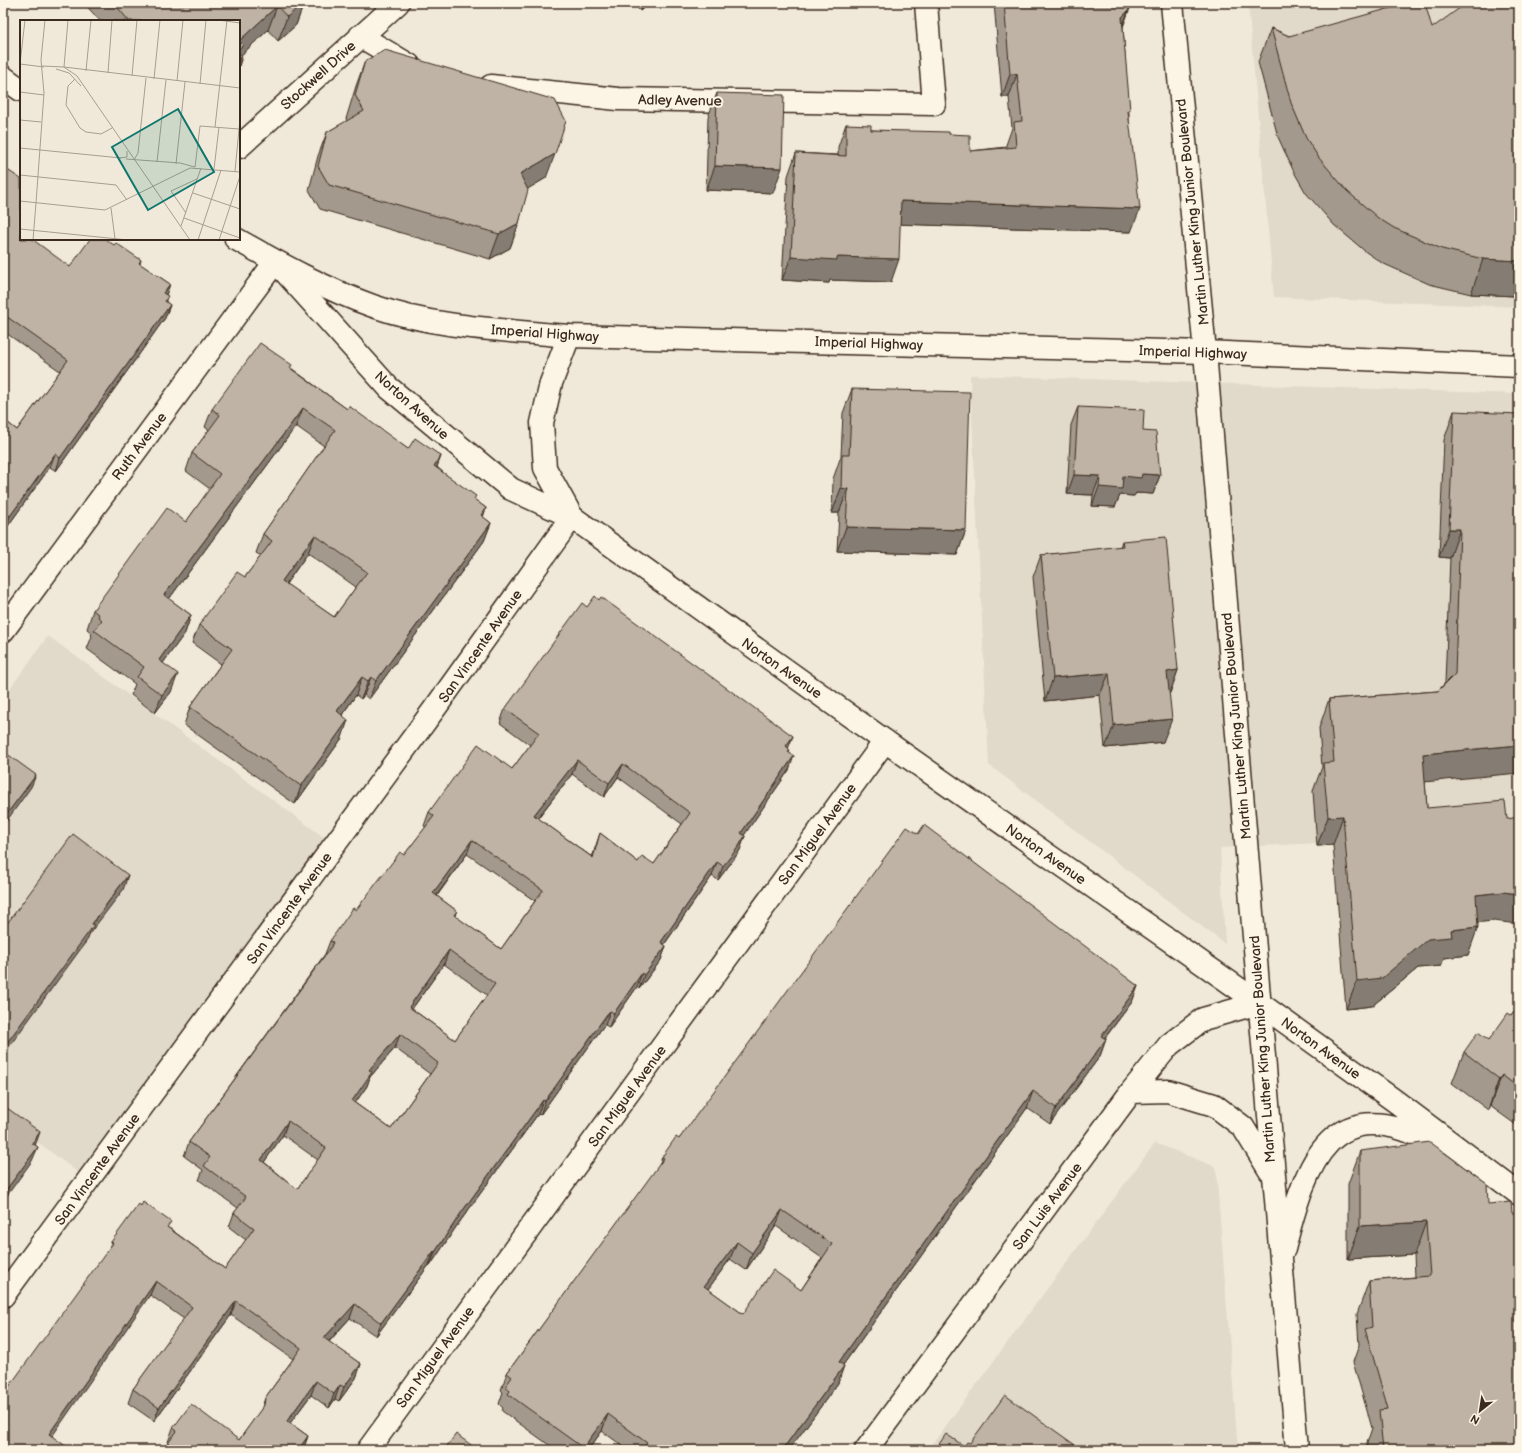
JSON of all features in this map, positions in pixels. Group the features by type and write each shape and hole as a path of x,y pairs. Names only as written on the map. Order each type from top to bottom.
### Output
{"street":[{"name":"Stockwell Drive","path":"240,146 398,3"},
{"name":"Adley Avenue","path":"471,83 544,93 618,99 934,104 926,3"},
{"name":"Martin Luther King Junior Boulevard","path":"1172,3 1206,352 1272,1174 1297,1450"},
{"path":"360,36 406,64 428,70"},
{"path":"3,77 20,89"},
{"name":"Imperial Highway","path":"238,240 276,262 325,286 374,306 428,320 485,328 569,336 1206,352 1519,366"},
{"name":"Norton Avenue","path":"276,262 389,388 510,489 572,517 885,741 1259,1003 1395,1101 1519,1194"},
{"name":"Ruth Avenue","path":"3,631 276,262"},
{"name":"Norton Avenue","path":"569,336 552,383 542,423 545,468 572,517"},
{"name":"San Vincente Avenue","path":"3,1296 434,711 572,517"},
{"name":"San Miguel Avenue","path":"368,1450 885,741"},
{"name":"San Luis Avenue","path":"866,1450 1131,1092 1168,1045 1203,1019 1259,1003"},
{"path":"1131,1092 1168,1092 1214,1105 1243,1127 1272,1174"},
{"path":"1280,1266 1296,1200 1308,1171 1322,1149 1341,1132 1361,1125 1383,1124 1414,1132 1494,1175"}],"shaded area":[{"path":"1248,3 1519,3 1519,307 1274,297"},
{"path":"970,375 1519,394 1519,833 1220,848 1225,944 989,765"},
{"path":"48,636 325,838 80,1174 3,1116 3,698"},
{"path":"1155,1143 1216,1167 1238,1450 928,1450"}],"building":[{"path":"114,3 303,3 287,17 277,6 240,40 240,20 128,20"},
{"path":"1004,3 1132,3 1128,11 1122,17 1130,110 1128,111 1140,209 901,201 899,259 837,257 837,260 791,257 796,153 846,156 846,124 871,125 871,130 949,132 949,134 970,135 970,151 1016,147 1014,122 1022,121 1017,74 1010,74"},
{"path":"1409,3 1425,3 1432,28 1461,7 1470,3 1519,4 1519,261 1483,259 1442,249 1394,228 1378,218 1347,191 1319,158 1306,138 1291,103 1271,28 1289,36"},
{"path":"385,50 555,100 566,121 555,154 520,174 528,190 519,223 499,234 329,185 318,166 327,132 364,111 355,95 365,61"},
{"path":"717,93 784,95 782,168 715,166"},
{"path":"3,167 20,178 20,240 33,240 70,267 89,240 106,240 114,245 116,243 141,260 139,263 170,284 163,293 168,296 165,301 170,305 60,458 55,454 10,516 3,511 3,419 17,430 68,360 3,314"},
{"path":"260,343 292,365 290,368 347,409 349,406 408,449 415,438 441,456 434,466 476,496 474,499 486,508 481,515 491,523 376,681 371,677 368,681 362,677 337,711 348,720 301,786 190,707 232,649 199,625 237,572 245,577 272,541 263,534 335,430 303,408 164,595 191,615 159,660 178,674 162,695 137,677 144,667 94,630 102,620 93,610 167,508 186,522 220,474 192,453 220,415 212,409","holes":["315,535 367,572 334,617 282,581"]},
{"path":"852,389 970,392 966,530 846,527 848,489 841,488 842,455 849,455"},
{"path":"1078,407 1144,410 1143,431 1156,432 1160,475 1142,474 1141,478 1123,476 1122,489 1099,487 1100,476 1074,475"},
{"path":"1454,411 1519,414 1519,520 1516,520 1515,564 1519,564 1519,745 1423,754 1427,808 1505,801 1507,819 1519,817 1519,894 1503,892 1476,895 1478,927 1451,930 1452,937 1428,939 1382,978 1357,981 1343,816 1328,817 1323,763 1334,762 1329,699 1438,691 1455,674 1460,529 1449,529"},
{"path":"1166,537 1178,670 1167,672 1172,719 1114,725 1109,673 1053,678 1041,555 1123,546 1122,541"},
{"path":"595,596 599,600 601,597 793,736 786,746 790,750 788,752 794,756 741,833 745,836 739,846 723,866 717,862 661,942 666,946 644,975 642,973 614,1013 610,1011 607,1014 545,1101 543,1100 461,1213 435,1252 434,1251 381,1323 355,1304 324,1338 361,1364 344,1387 340,1385 334,1394 316,1381 287,1421 308,1436 298,1450 163,1450 177,1431 173,1428 191,1404 239,1440 264,1405 265,1398 301,1348 236,1301 159,1408 133,1389 192,1307 156,1281 49,1434 71,1450 3,1450 3,1395 113,1243 111,1242 139,1204 141,1206 143,1202 171,1222 167,1227 225,1269 254,1228 234,1213 246,1197 204,1166 210,1157 189,1142 331,947 333,942 330,941 353,908 356,910 400,852 404,855 434,816 429,812 478,744 512,769 539,733 505,709 582,603 587,607","holes":["577,760 609,783 623,764 690,813 654,864 642,856 638,862 600,833 593,858 534,815","472,840 543,890 501,949 454,915 457,911 433,893","449,950 495,984 455,1040 409,1007","400,1034 438,1063 391,1129 352,1101 372,1072 369,1070","288,1121 326,1148 297,1189 261,1160"]},
{"path":"3,751 36,775 3,819"},
{"path":"924,825 1138,986 1101,1036 1106,1039 1056,1108 1033,1091 839,1362 844,1366 782,1450 642,1450 647,1443 608,1414 583,1448 508,1394 510,1391 505,1387 512,1377 507,1373 664,1158 662,1157 676,1137 679,1139 907,827 918,834","holes":["782,1210 832,1244 801,1290 773,1270 743,1314 704,1286 737,1242 752,1253"]},
{"path":"73,834 128,875 92,924 94,925 3,1048 3,929"},
{"path":"1519,1005 1519,1088 1502,1075 1499,1079 1464,1052 1478,1032 1489,1040 1508,1013 1511,1015"},
{"path":"3,1105 40,1132 32,1143 38,1147 3,1194"},
{"path":"1430,1142 1487,1184 1488,1204 1511,1202 1512,1213 1519,1213 1519,1450 1383,1450 1379,1410 1388,1409 1365,1329 1372,1327 1369,1281 1430,1276 1426,1222 1360,1226 1360,1151"},
{"path":"1005,1395 1082,1450 935,1450 946,1434 964,1446 967,1442 970,1443"},
{"path":"456,1434 478,1450 444,1450"},
{"path":"1212,1446 1221,1450 1164,1450 1164,1449"}]}
